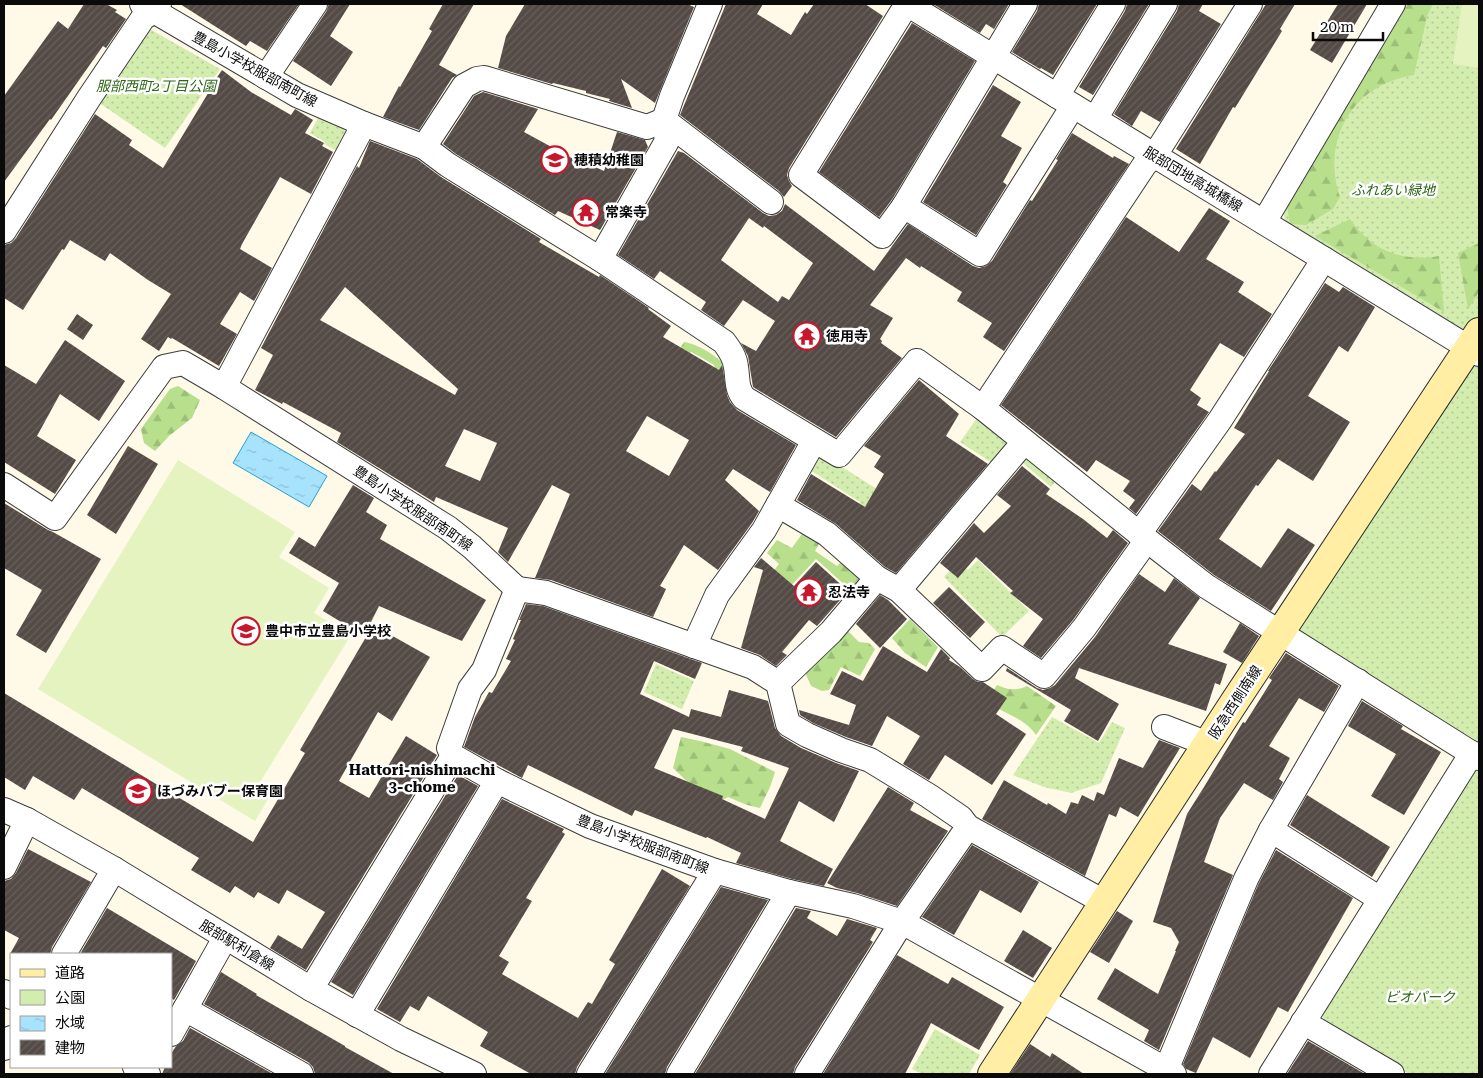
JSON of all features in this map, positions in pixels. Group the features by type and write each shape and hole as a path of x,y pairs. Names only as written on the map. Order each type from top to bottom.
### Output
{"street":[{"path":"266,77 315,4"},
{"path":"600,259 667,141 664,120 708,4"},
{"path":"907,4 801,175 882,236 904,206 1025,4"},
{"name":"服部団地高城橋線","path":"907,4 1324,259 1476,345"},
{"path":"904,206 980,254 1065,101 1113,4"},
{"path":"1095,119 1165,4"},
{"path":"1250,4 1155,156 1145,164 983,408 1206,586 1476,755 1380,899 1270,1074"},
{"path":"1264,222 1393,4"},
{"path":"4,230 88,98 152,6"},
{"name":"豊島小学校服部南町線","path":"152,6 297,95 424,147 448,165 600,259 724,342 735,361 737,386 744,398 839,455 917,361 983,408"},
{"path":"424,147 464,86 477,79 491,80 647,127 664,120"},
{"path":"664,120 772,202"},
{"path":"224,387 364,124"},
{"path":"778,505 827,534 877,578 899,590 982,669 1002,648 1044,676 1084,628 1324,259"},
{"name":"阪急西側南線","path":"992,1074 1280,633 1476,345"},
{"name":"豊島小学校服部南町線","path":"5,489 55,518 164,367 183,363 456,534 516,589"},
{"path":"694,646 717,595 764,530 814,441"},
{"path":"899,590 1024,442"},
{"path":"778,683 831,632 877,578"},
{"path":"311,989 454,756 449,748 470,690 484,670 516,589 546,593 753,667 778,683 788,724 807,735 841,750 870,760 962,818 968,827 1104,902"},
{"path":"1170,1072 1246,879 1271,830 1358,681"},
{"path":"1164,727 1208,744"},
{"name":"豊島小学校服部南町線","path":"454,756 497,781 590,826 715,871 789,892 853,906 902,922 1170,1072"},
{"path":"357,1015 497,781"},
{"name":"服部駅利倉線","path":"4,810 27,820 114,869 225,938 357,1015 401,1039 474,1074"},
{"path":"4,867 27,820"},
{"path":"807,1074 902,922 968,827"},
{"path":"1271,830 1380,899"},
{"path":"65,953 114,869"},
{"path":"589,1074 715,871"},
{"path":"679,1074 789,892"},
{"path":"172,1032 225,938"},
{"path":"185,1009 301,1074"},
{"path":"1303,1022 1392,1074"},
{"path":"137,1068 148,1074"}],"green space":[{"name":"ふれあい緑地","path":"1405,4 1479,4 1479,343 1286,225 1282,207"},
{"path":"1408,4 1433,4 1427,16 1414,75 1393,80 1374,90 1359,102 1347,118 1339,135 1335,155 1335,175 1340,197 1333,209 1306,225 1290,224 1287,207"},
{"path":"1462,4 1479,4 1479,68 1453,64"},
{"name":"服部西町2丁目公園","path":"148,28 220,69 165,148 95,100"},
{"path":"318,118 344,129 346,133 337,151 310,133"},
{"path":"1350,219 1368,239 1388,252 1412,257 1439,256 1444,312 1315,236"},
{"path":"1479,243 1479,292 1468,309 1458,253"},
{"path":"684,342 700,347 721,361 725,366 725,377 715,370 714,365 692,352 687,354 679,350"},
{"path":"1479,352 1479,745 1302,637 1299,628"},
{"path":"178,386 200,400 192,418 169,436 155,451 144,443 141,429 170,389"},
{"path":"977,418 1009,441 992,463 960,442"},
{"path":"820,453 891,498 851,518 860,502 810,470"},
{"path":"1024,454 1058,479 1051,487 1023,463 1017,468"},
{"path":"178,460 295,532 279,557 329,588 314,613 351,635 257,787 270,796 255,821 38,689"},
{"path":"804,531 820,542 815,551 837,566 843,560 856,569 859,579 852,587 846,586 816,559 786,591 767,579 779,564 767,553 777,540 792,548"},
{"path":"978,560 1029,611 1002,637 944,577 953,567 962,565 968,570"},
{"path":"910,619 938,647 926,667 905,653 892,638"},
{"path":"844,627 859,642 869,643 875,649 860,676 841,667 829,690 822,691 811,686 804,670"},
{"path":"656,664 694,681 682,709 644,692"},
{"path":"997,685 1012,689 1027,686 1056,706 1036,735 1026,724 986,701"},
{"path":"1052,717 1099,743 1112,722 1125,728 1101,783 1071,793 1044,787 1013,775"},
{"path":"681,737 730,749 775,772 760,808 728,797 717,803 697,791 673,768"},
{"name":"ビオパーク","path":"1479,755 1479,1074 1409,1074 1326,1027 1322,1013"},
{"path":"935,1029 980,1055 969,1074 922,1074 912,1069"}],"water":[{"path":"251,432 327,476 309,507 233,463"}],"building":[{"path":"84,4 106,4 117,10 115,12 126,19 106,48 103,46 51,120 4,182 4,96 58,21 68,29"},
{"path":"180,4 299,4 267,51 250,41 246,46"},
{"path":"329,4 350,4 330,36 353,52 331,86 293,61 326,12"},
{"path":"443,4 474,4 439,65 457,75 452,78 419,130 383,117 432,31 429,29"},
{"path":"525,4 687,4 694,7 655,103 621,79 632,108 609,101 610,99 586,93 586,91 552,84 498,68 506,36"},
{"path":"726,4 763,4 757,14 791,35 805,12 807,14 814,4 865,4 883,16 789,168 787,175 792,186 784,197 779,191 680,115"},
{"path":"933,4 1009,4 994,29 986,24 980,33"},
{"path":"1039,4 1097,4 1053,75 1012,52 1037,11"},
{"path":"1127,4 1149,4 1093,95 1079,87 1125,11"},
{"path":"1179,4 1203,4 1199,11 1221,24 1160,122 1141,111 1132,126 1114,114 1177,11"},
{"path":"1266,4 1295,4 1280,29 1282,31 1235,108 1233,107 1200,164 1176,149"},
{"path":"1338,4 1367,4 1332,63 1310,50"},
{"path":"912,23 975,61 893,198 879,217 819,172"},
{"path":"222,70 251,92 291,115 295,109 313,120 305,133 324,143 322,146 333,152 311,194 280,177 242,244 240,249 272,268 254,301 240,292 220,324 237,334 219,366 172,338 168,337 159,351 141,339 171,294 110,253 105,261 70,240 64,250 62,249 23,310 4,298 4,245 11,243 16,238 95,114 132,140 129,145 163,168"},
{"path":"993,85 1021,102 1001,136 1022,148 1003,182 1007,185 976,235 923,202"},
{"path":"483,92 538,109 524,132 579,162 580,160 604,171 617,132 645,140 648,147 600,230 558,211 555,215 443,144 474,96"},
{"path":"1072,133 1113,158 1114,156 1129,164 1004,351 983,337 992,323 957,301 962,292 906,258 870,305 893,318 880,339 881,343 902,358 836,437 753,387 748,356 741,343 756,351 775,321 743,300 724,326 701,310 706,302 660,271 654,279 618,255 678,151 684,153 769,216 776,215 782,211 785,204 874,271 908,224 979,268 986,266 992,261 1030,200 1032,201 1058,160 1056,159","holes":["749,218 763,228 764,226 813,263 789,300 782,296 778,302 721,260"]},
{"path":"370,141 417,159 441,177 541,239 539,242 599,277 600,275 649,308 671,326 663,337 719,370 722,365 727,395 737,410 796,445 770,492 733,469 725,480 759,511 718,570 684,545 660,586 666,589 653,617 551,580 535,578 570,494 552,485 508,562 498,552 508,528 436,497 434,502 337,442 341,433 283,402 282,404 255,390 273,355 261,348 357,166 359,168","holes":["345,287 458,389 455,395 320,320","647,416 689,440 669,476 626,451","464,429 497,443 480,481 445,466"]},
{"path":"1209,208 1230,221 1206,259 1244,282 1238,292 1272,314 1244,357 1220,343 1190,390 1201,398 1197,405 1209,412 1136,514 1129,508 1135,500 1123,491 1130,481 1096,460 1087,472 1001,405 1126,217 1179,252"},
{"path":"1325,283 1339,292 1343,287 1375,307 1348,352 1339,346 1308,396 1350,422 1313,481 1278,459 1258,486 1256,485 1219,539 1261,568 1288,528 1315,545 1271,611 1214,575 1158,531 1192,484 1201,491 1245,434 1234,428 1268,371"},
{"path":"77,314 93,325 83,340 67,329"},
{"path":"65,340 125,381 99,421 60,394 37,436 76,460 55,494 4,462 4,365 36,384"},
{"path":"919,380 959,414 946,436 988,464 896,573 885,567 836,524 797,500 811,474 865,507 884,474 874,467 881,456 864,446"},
{"path":"128,446 158,464 116,534 87,515"},
{"path":"1022,466 1050,489 1046,494 1107,538 1113,530 1128,543 1073,620 1041,658 1023,646 1043,619 1010,593 1013,591 976,557 958,578 940,563 974,523 984,533 1011,506 997,495"},
{"path":"353,485 374,498 366,512 387,525 380,539 486,600 462,641 379,606 364,636 323,611 339,583 289,553 299,537 315,547"},
{"path":"4,503 101,559 46,653 16,635 42,590 4,568"},
{"path":"761,558 794,586 816,562 848,591 817,626 809,620 782,652 787,655 776,666 760,655 741,648 763,570 754,567"},
{"path":"1139,574 1165,592 1174,578 1200,598 1168,644 1227,664 1220,685 1215,683 1206,711 1079,668 1075,678 1119,704 1098,741 1064,721 1071,710 1006,671 1007,668 1043,690 1055,685 1095,637"},
{"path":"949,587 985,622 970,638 933,603"},
{"path":"880,595 888,600 907,619 880,648 856,624"},
{"path":"526,604 543,606 702,663 695,679 654,661 640,694 689,717 691,709 721,717 729,690 768,701 775,728 781,736 801,748 859,771 834,822 799,801 780,841 833,869 824,886 736,863 741,853 707,837 635,810 632,816 528,765 522,778 464,747 475,717 489,692 492,693 511,661 506,659 515,640 513,639 521,620 519,620","holes":["673,729 743,747 741,751 789,768 765,819 722,799 723,796 654,768"]},
{"path":"1240,623 1259,636 1242,663 1223,652"},
{"path":"373,625 430,657 392,721 378,712 339,781 369,798 406,736 437,755 306,970 270,948 278,935 302,949 325,912 287,890 279,904 258,892 254,898 235,886 230,893 191,870 199,858 82,788 74,800 33,776 25,790 4,777 4,693 253,842 305,753 300,750"},
{"path":"883,646 927,672 941,649 950,658 949,660 973,679 983,682 1007,698 996,714 1026,734 992,785 945,755 929,780 903,764 920,736 887,716 872,746 813,723 800,715 799,710 849,725 856,705 830,694 842,671 863,681"},
{"path":"1286,653 1339,686 1324,712 1299,698 1269,746 1290,758 1279,779 1283,782 1273,800 1244,783 1220,818 1204,862 1233,875 1159,1050 1144,1041 1149,1030 1097,999 1115,968 1158,994 1179,942 1171,928 1153,922 1187,814 1243,722 1245,723 1272,680 1269,678"},
{"path":"1362,701 1403,726 1401,729 1441,752 1404,815 1371,796 1396,754 1348,726"},
{"path":"1159,740 1180,748 1138,817 1120,807 1116,817 1109,814 1085,876 982,819 1004,780 1066,814 1071,802 1078,804 1082,795 1094,801 1097,792 1104,795 1119,758 1143,768"},
{"path":"458,775 478,786 353,995 331,982"},
{"path":"888,787 914,803 910,810 948,831 897,906 837,888 827,883"},
{"path":"1307,795 1390,847 1372,877 1290,825"},
{"path":"502,799 564,829 562,832 565,834 526,898 532,901 499,956 509,962 502,974 578,1018 588,1002 592,1004 615,964 609,960 662,869 690,886 577,1067 575,1074 531,1074 480,1046 488,1032 428,996 419,1011 410,1006 400,1022 377,1009"},
{"path":"972,845 1039,882 1021,913 980,890 954,935 922,917"},
{"path":"28,849 91,882 50,953 11,953 19,938 4,930 4,881 11,879"},
{"path":"1276,850 1353,898 1288,1012 1278,1007 1250,1058 1213,1037 1196,1073 1186,1069 1183,1064 1258,885"},
{"path":"721,887 768,900 667,1067 665,1074 605,1074"},
{"path":"107,908 196,961 174,1000 172,999 172,953 81,953"},
{"path":"796,908 811,911 807,918 837,936 847,919 877,928 870,940 873,942 795,1067 793,1074 695,1074"},
{"path":"1117,911 1133,921 1109,963 1090,952"},
{"path":"1023,930 1052,948 1033,978 1004,961"},
{"path":"897,955 948,984 952,977 1004,1007 979,1050 931,1023 905,1074 823,1074"},
{"path":"221,972 256,995 394,1074 315,1074 313,1067 308,1062 204,1004"},
{"path":"190,1028 273,1074 162,1074 165,1068 172,1068 172,1052 176,1046 183,1041"},
{"path":"1308,1041 1365,1074 1287,1074"},
{"path":"1030,1044 1050,1057 1052,1053 1084,1074 1010,1074"}],"place":[{"name":"穂積幼稚園","path":"555,160"},
{"name":"常楽寺","path":"586,212"},
{"name":"徳用寺","path":"807,336"},
{"name":"忍法寺","path":"809,592"},
{"name":"豊中市立豊島小学校","path":"246,631"},
{"name":"ほづみバブー保育園","path":"138,791"}],"district":[{"name":"Hattori-nishimachi 3-chome","path":"422,778"}]}
